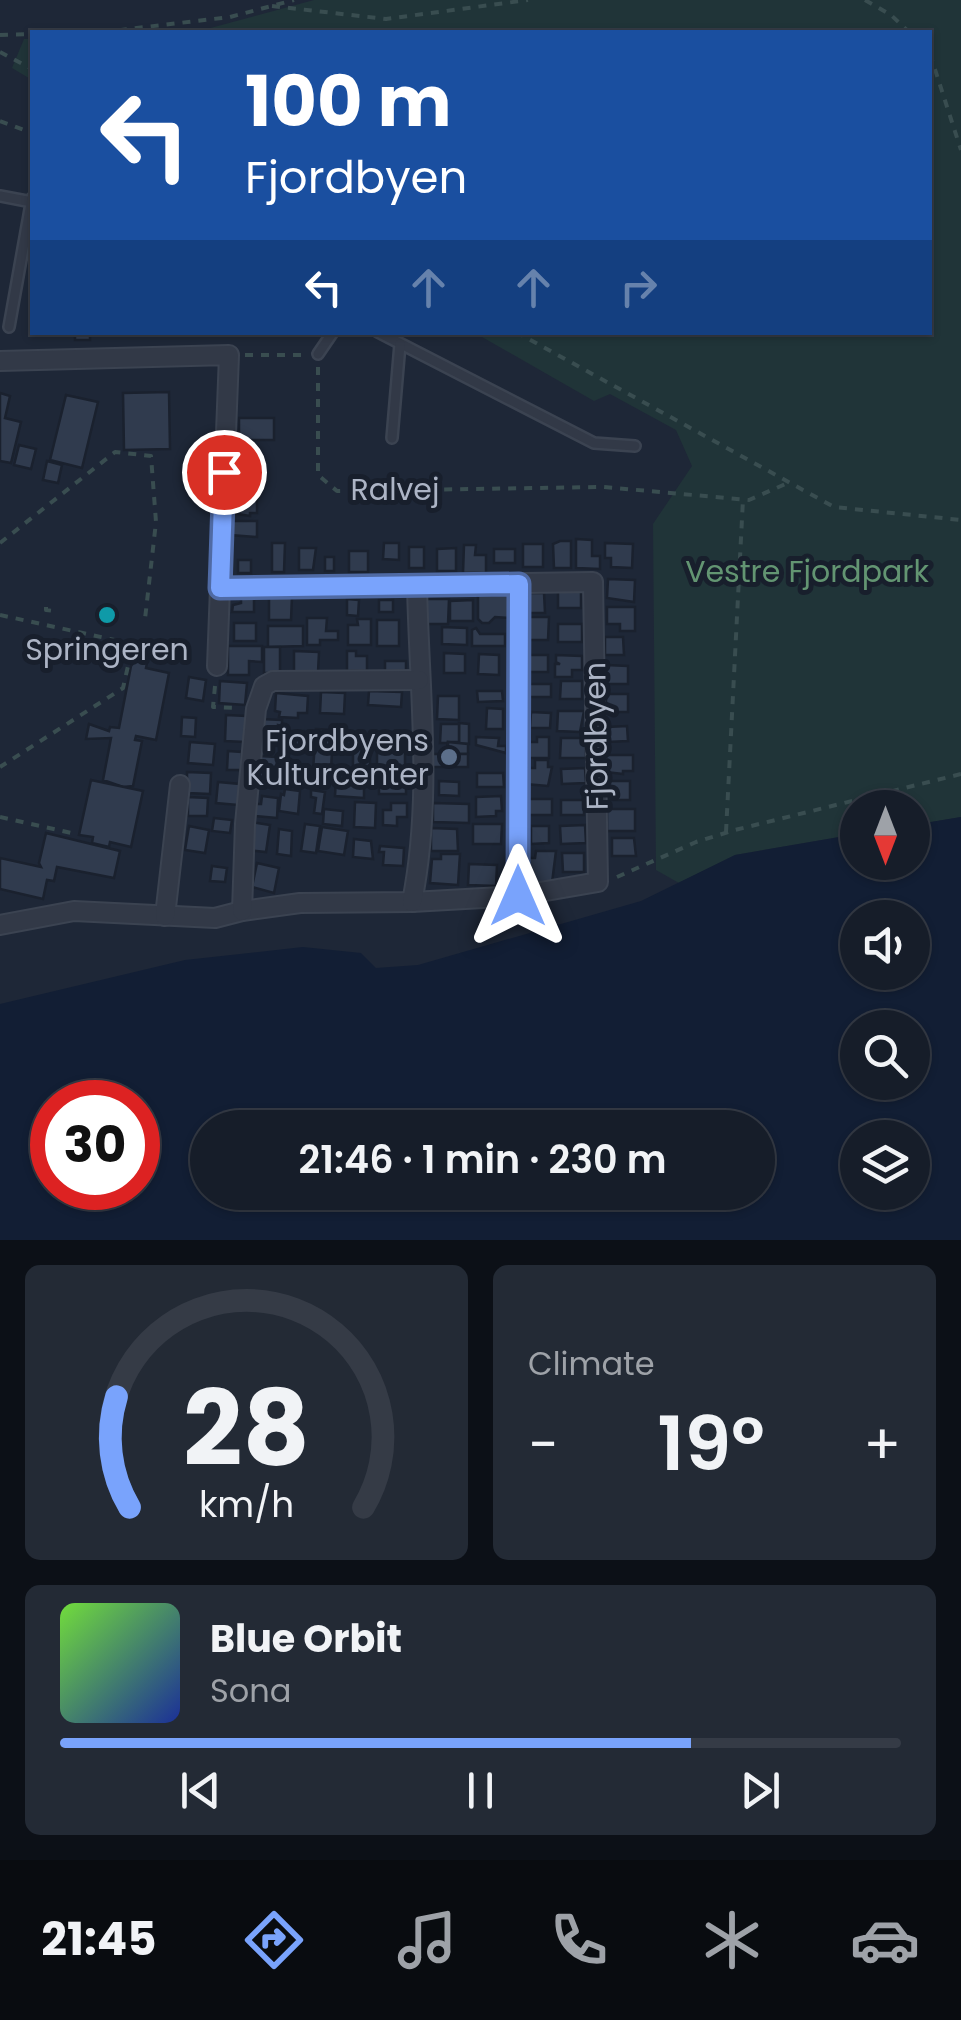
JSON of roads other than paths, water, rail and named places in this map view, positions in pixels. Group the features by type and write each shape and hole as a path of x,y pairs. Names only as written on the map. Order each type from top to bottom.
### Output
{"street":[{"path":"0,361 229,356 218,666"},
{"name":"Fjordbyen","path":"220,588 593,582 598,882 518,896"},
{"path":"0,925 74,910 216,918 242,910 300,904 518,896 519,584"},
{"path":"412,902 421,857 425,744 416,585"},
{"path":"242,910 256,709 264,686 274,680 419,680"},
{"path":"165,916 180,785"}],"lane":[{"path":"0,196 30,201"},
{"path":"9,326 30,212"},
{"path":"318,354 331,335"},
{"path":"384,335 594,443 635,446"},
{"path":"392,438 400,344"}],"water":[{"path":"961,817 961,1240 0,1240 0,1004 185,960 303,947 361,953 376,968 418,965 641,901 735,855 840,837 840,880 930,880 930,822"}],"place":[{"name":"Springeren","path":"107,615"},
{"name":"Fjordbyens Kulturcenter","path":"449,757"}],"park label":[{"name":"Vestre Fjordpark","path":"807,571"}]}
